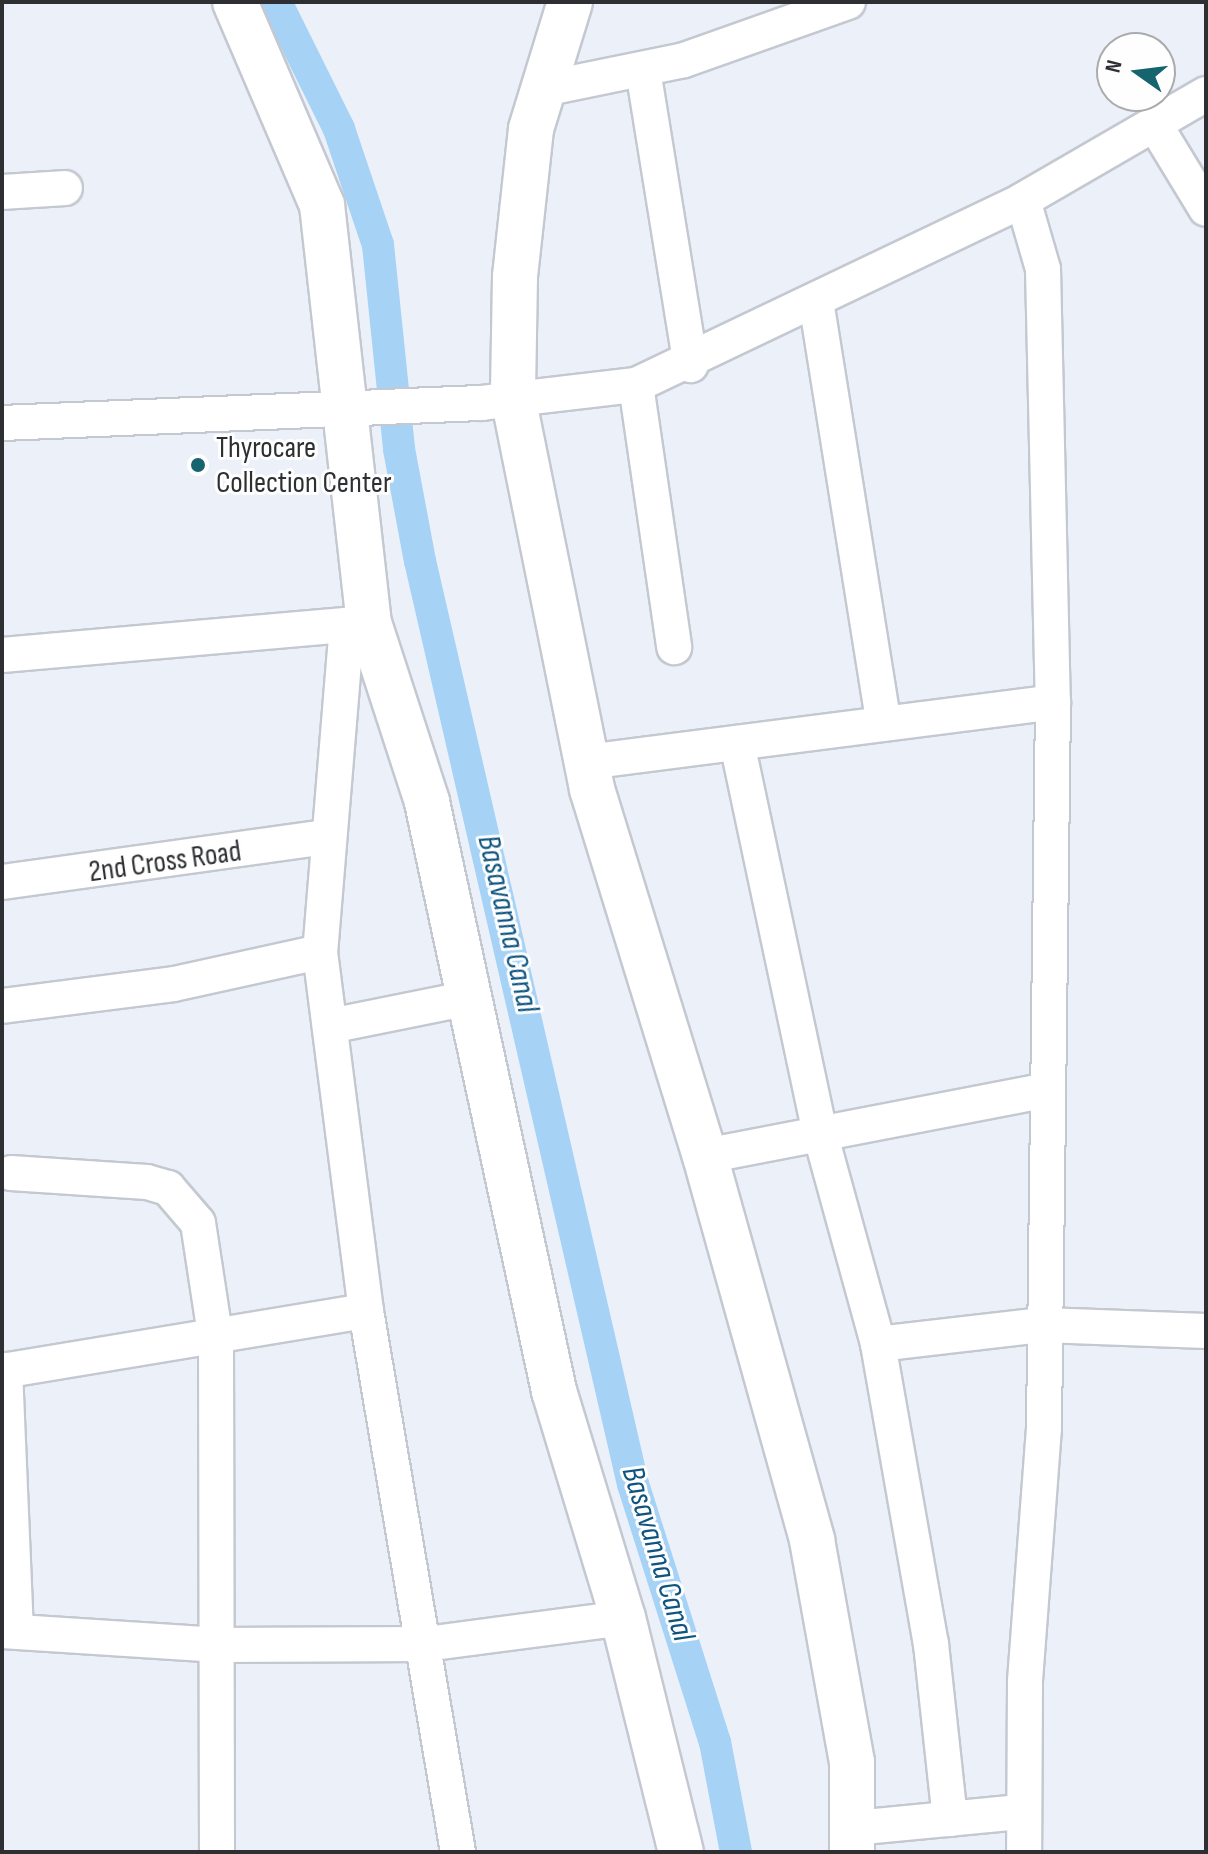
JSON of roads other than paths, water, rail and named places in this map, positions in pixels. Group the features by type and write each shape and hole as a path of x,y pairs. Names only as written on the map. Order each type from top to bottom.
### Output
{"street":[{"path":"235,2 322,205 358,408 358,624 328,837 320,952 366,1311 426,1644 458,1852"},
{"path":"570,2 543,89 521,202 498,400 587,762 705,1156 812,1540 852,1762 853,1840 950,1819 1021,1812"},
{"path":"543,89 643,70 848,2"},
{"path":"643,70 691,365"},
{"path":"2,423 498,400 636,385 691,365 1023,200 1206,94"},
{"path":"1155,125 1206,209"},
{"path":"2,192 65,188"},
{"path":"1023,200 1043,269 1053,702 1044,1428 1021,1812 1024,1852"},
{"path":"816,301 884,724"},
{"path":"636,385 674,647"},
{"path":"2,655 358,624"},
{"path":"358,624 427,802 554,1391 623,1618 681,1852"},
{"path":"587,762 1053,702"},
{"path":"737,743 820,1133 878,1344 931,1644 950,1819"},
{"name":"2nd Cross Road","path":"2,882 328,837"},
{"path":"2,1006 174,984 320,952"},
{"path":"330,1026 469,998"},
{"path":"705,1156 1048,1090"},
{"path":"11,1173 168,1188 198,1223 216,1340 217,1852"},
{"path":"366,1311 216,1340 4,1370 9,1631 216,1645 426,1644 623,1618"},
{"path":"878,1344 1043,1325 1206,1331"}],"waterway":[{"name":"Basavanna Canal","path":"276,2 339,129 378,245 399,449 420,561 633,1484 715,1742 736,1852"}],"place":[{"name":"Thyrocare Collection Center","path":"198,465"}]}
